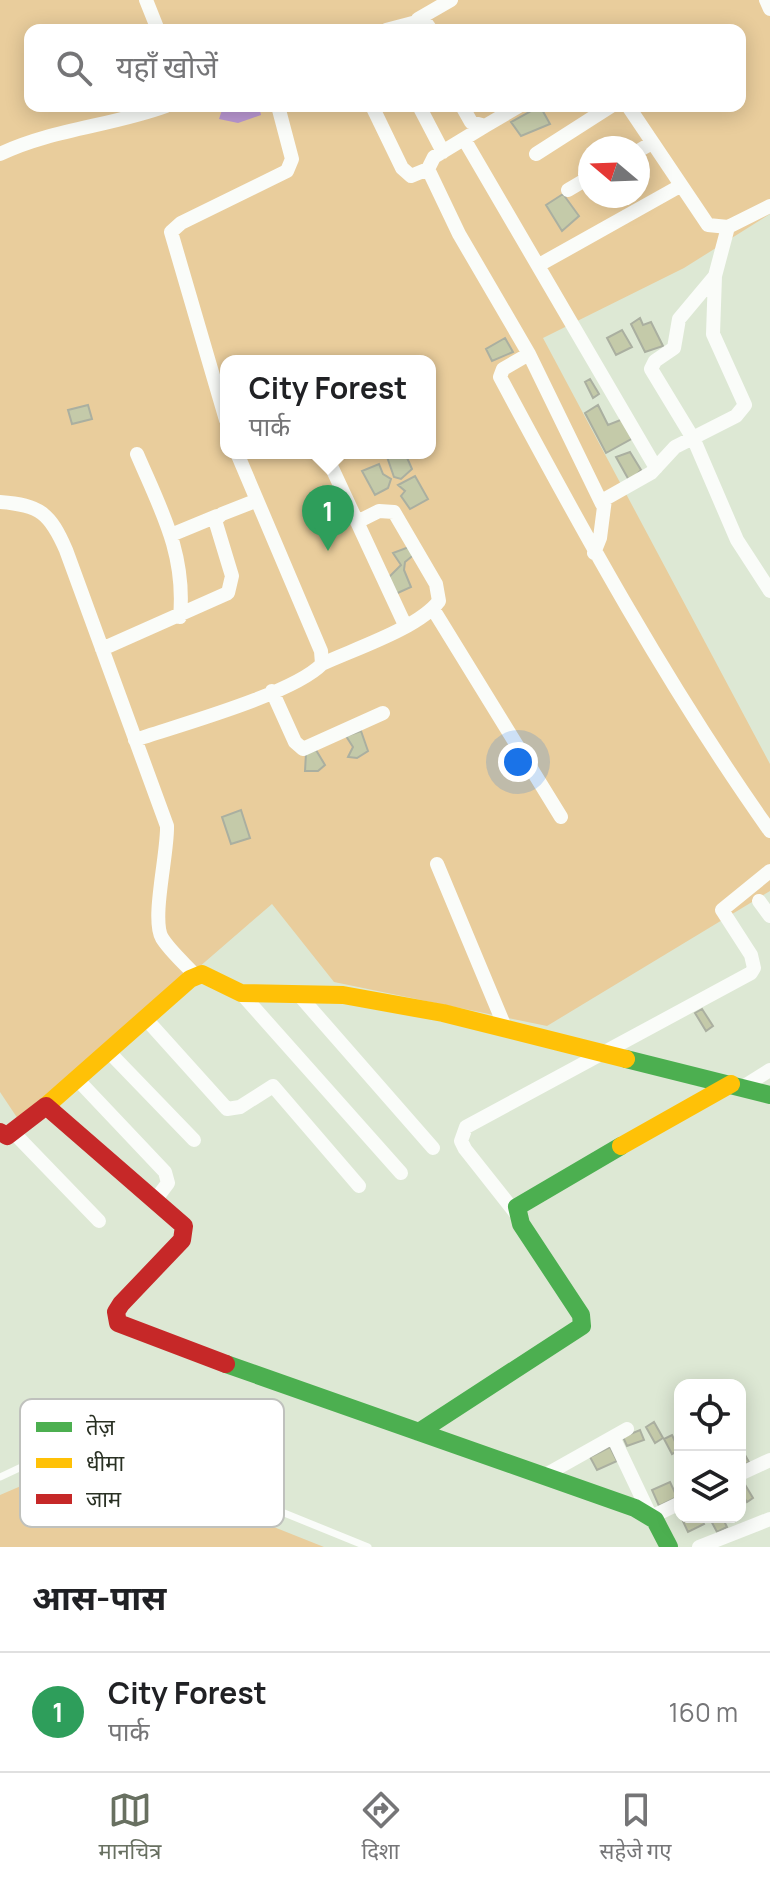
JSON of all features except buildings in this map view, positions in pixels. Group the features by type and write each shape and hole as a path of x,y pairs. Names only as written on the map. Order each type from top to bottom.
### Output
{"street":[{"path":"146,0 156,24"},
{"path":"403,24 451,0"},
{"path":"766,0 770,9"},
{"path":"418,19 427,24"},
{"path":"0,154 27,142 148,112"},
{"path":"220,399 171,232 181,223 287,171 292,159 280,112"},
{"path":"375,112 402,168 411,176 428,169 434,157 509,112"},
{"path":"422,112 443,152"},
{"path":"465,112 471,122 485,126"},
{"path":"536,154 602,112"},
{"path":"632,112 708,225 728,227 770,206"},
{"path":"464,139 656,468"},
{"path":"428,169 459,234 529,354 602,504 600,538 594,553"},
{"path":"568,190 578,184"},
{"path":"539,265 680,186"},
{"path":"602,504 656,468 670,451 736,416 745,405 721,358 713,334 715,276 728,227"},
{"path":"715,276 679,319 674,348 655,361 651,369 694,440 737,540 770,591"},
{"path":"529,354 503,369 500,377 594,553 727,770 770,831"},
{"path":"137,454 171,535 182,574 180,617"},
{"path":"239,459 321,651 322,664"},
{"path":"328,459 405,625"},
{"path":"171,535 255,501"},
{"path":"0,502 36,507 52,524 102,649 167,826 167,855 158,920 161,936 195,975 208,976 241,993 401,1173"},
{"path":"135,740 272,691 313,673 322,664 433,609 439,601 436,584 402,520 388,510 357,522"},
{"path":"102,649 220,599 233,586 214,527 217,516"},
{"path":"433,609 561,817"},
{"path":"272,691 295,742 303,749 383,713"},
{"path":"437,864 505,1027"},
{"path":"419,1432 582,1326 581,1315 518,1216 465,1149 461,1133 472,1123 751,973 754,968 751,955 722,910 770,871"},
{"path":"759,901 770,916"},
{"path":"99,1221 5,1137 46,1106 195,975"},
{"path":"241,993 373,999 505,1027 770,1095"},
{"path":"299,995 433,1148"},
{"path":"146,1019 227,1109 240,1107 273,1086 359,1186"},
{"path":"109,1052 194,1140"},
{"path":"518,1216 522,1201 770,1070"},
{"path":"77,1079 165,1172 168,1183 156,1199"},
{"path":"46,1106 179,1218 185,1233 121,1304 116,1312 118,1323 419,1432 547,1474 651,1517 674,1506"},
{"path":"547,1474 627,1429"},
{"path":"613,1437 651,1517 669,1547"},
{"path":"746,1471 770,1460"},
{"path":"699,1547 770,1519"}],"lane":[{"path":"0,1477 20,1468"},
{"path":"284,1513 368,1547"}],"shaded area":[{"path":"0,0 770,0 770,214 684,268 543,338 770,764 770,891 547,1026 334,982 272,904 20,1122 0,1092"},
{"path":"221,112 260,112 261,115 238,123 219,119"},
{"path":"20,1486 20,1527 274,1527 324,1547 0,1547 0,1495"}],"traffic: fast":[{"path":"626,1059 770,1095"},
{"path":"419,1432 582,1326 581,1315 521,1224 517,1207 621,1146"},
{"path":"226,1364 635,1508 655,1520 669,1547"}],"traffic: slow":[{"path":"46,1106 190,979 202,974 241,993 343,995 443,1013 626,1059"},
{"path":"621,1146 731,1084"}],"traffic: jam":[{"path":"0,1132 7,1136 46,1106 184,1226 182,1240 121,1304 116,1312 118,1323 226,1364"}],"place":[{"name":"City Forest","path":"328,551"}]}
